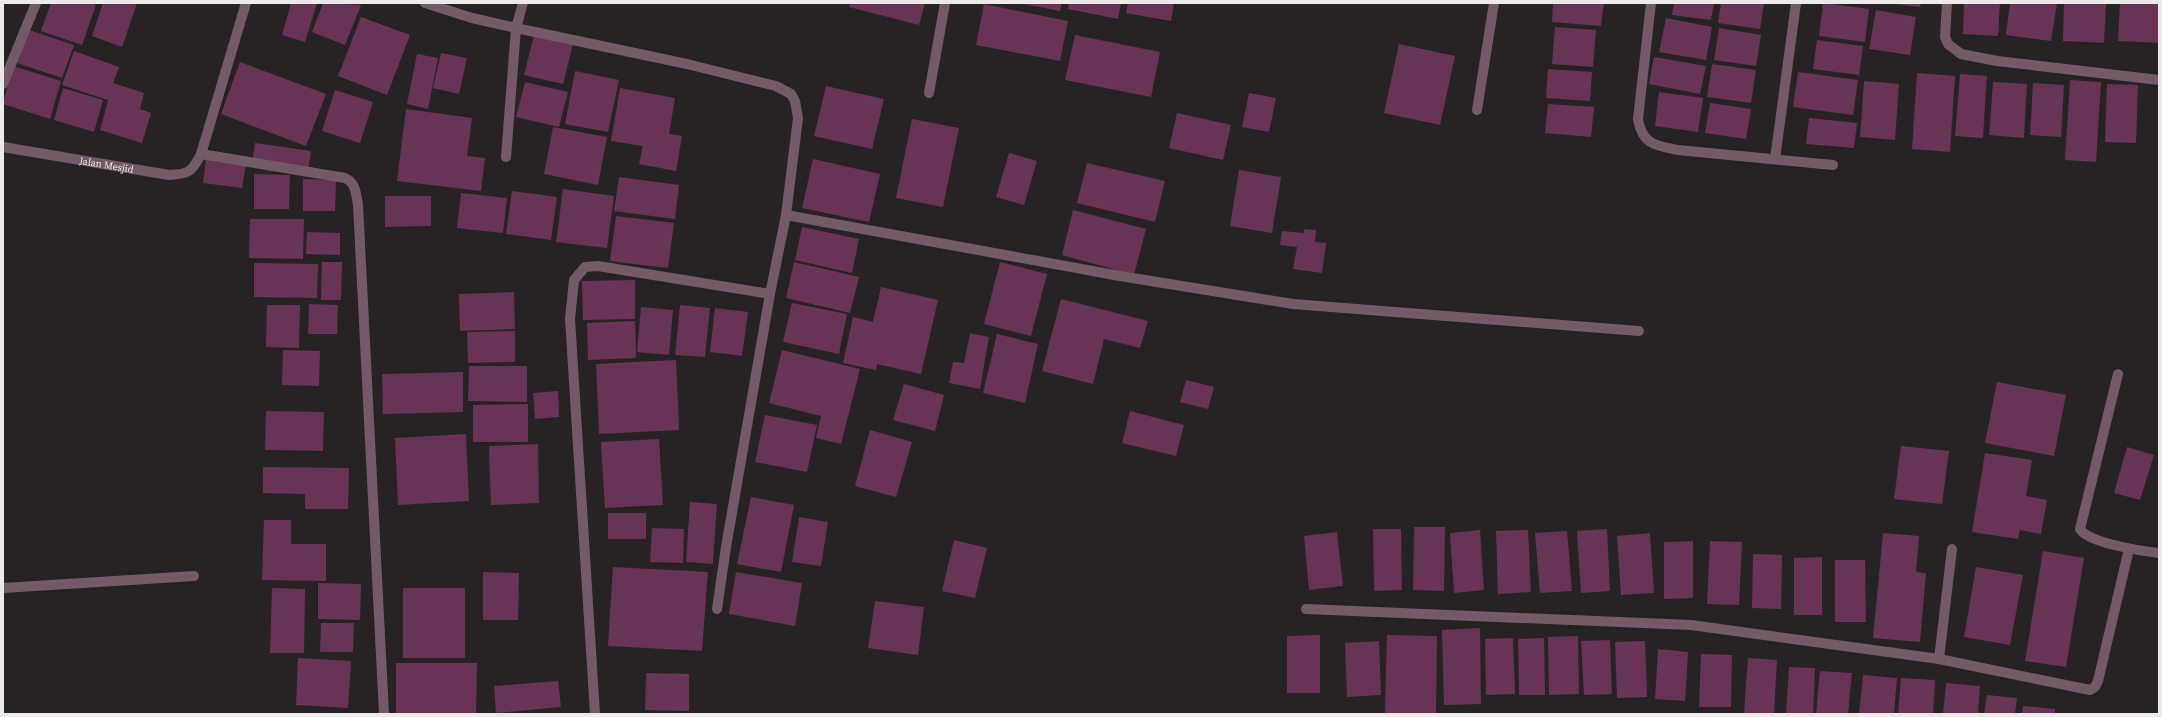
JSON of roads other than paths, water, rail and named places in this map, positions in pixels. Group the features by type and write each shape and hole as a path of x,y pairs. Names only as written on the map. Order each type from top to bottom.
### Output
{"street":[{"path":"3,84 36,3"},
{"path":"246,3 200,154 345,178 355,187 358,205 384,714"},
{"path":"425,3 472,18 687,64 784,89 791,94 795,101 798,118 786,215 770,294 726,547 717,609"},
{"path":"506,157 516,28 523,3"},
{"path":"929,94 945,3"},
{"path":"1478,110 1494,3"},
{"path":"1651,3 1638,119 1640,130 1645,138 1656,146 1678,150 1833,165"},
{"path":"1775,159 1796,3"},
{"path":"1947,3 1945,37 1953,50 1961,54 1997,62 2159,80"},
{"name":"Jalan Mesjid","path":"3,147 169,175 190,172 195,167 200,154"},
{"path":"786,215 1120,276 1293,304 1639,331"},
{"path":"595,714 570,319 574,280 585,267 598,266 770,294"},
{"path":"2118,374 2080,529 2086,536 2129,549 2159,553"},
{"path":"1306,609 1691,625 1939,659 2090,690 2095,687 2129,549"},
{"path":"1939,659 1952,550"},
{"path":"3,588 194,576"}]}
